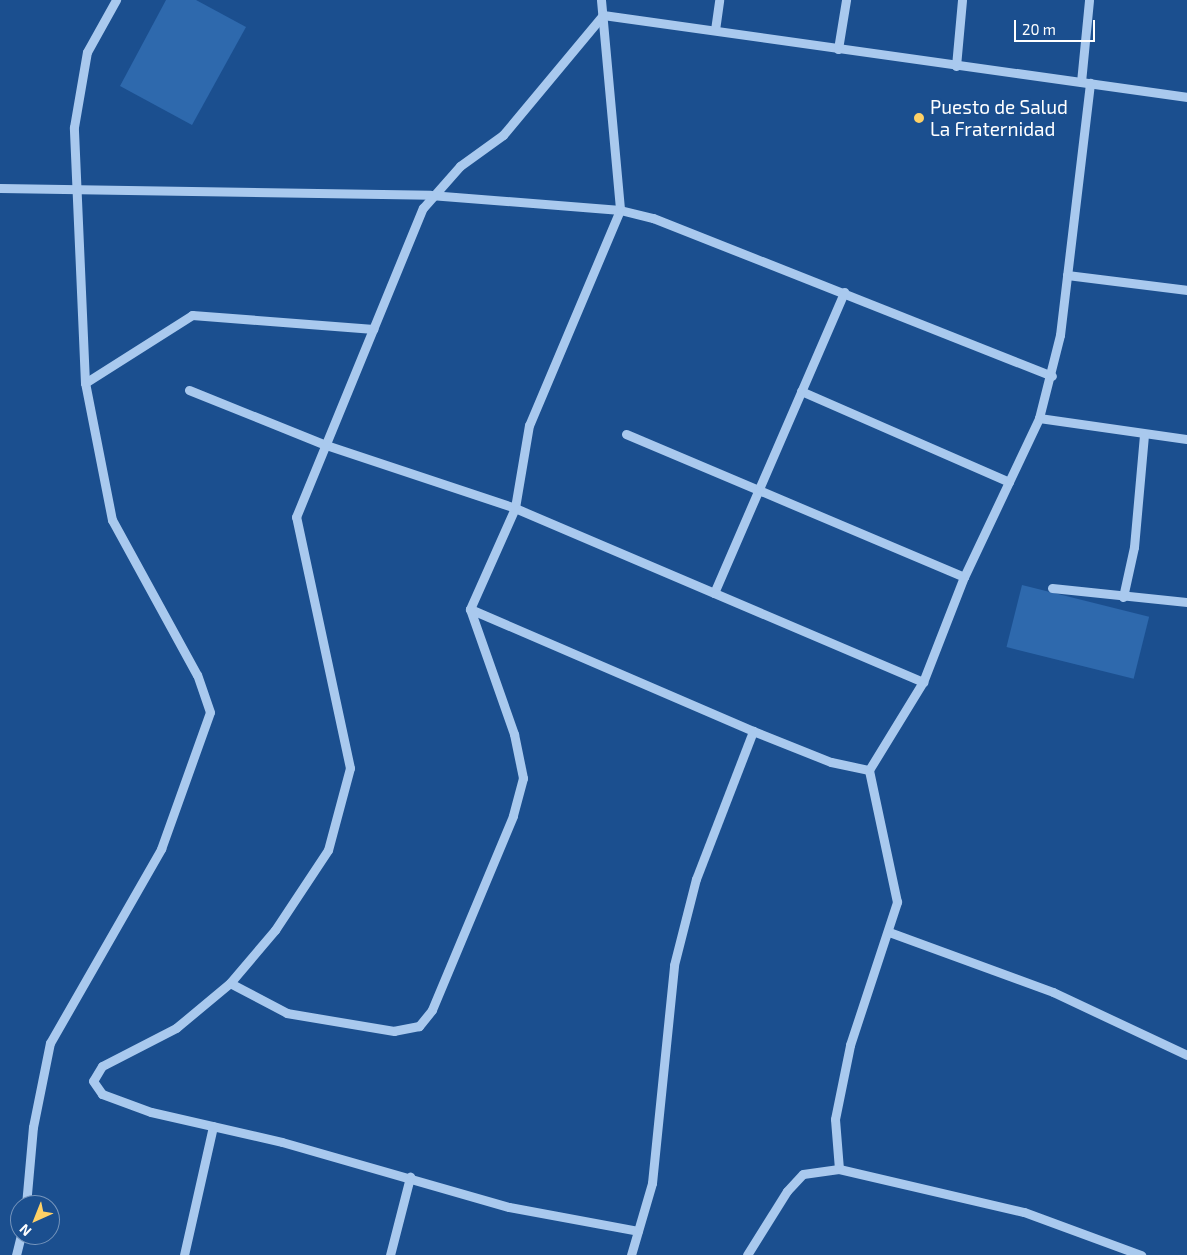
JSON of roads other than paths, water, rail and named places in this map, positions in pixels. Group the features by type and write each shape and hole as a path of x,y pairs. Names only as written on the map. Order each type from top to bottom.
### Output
{"street":[{"path":"27,1195 33,1127 50,1043 162,848 210,712 196,675 112,520 85,383 75,186 74,127 87,52 116,0"},
{"path":"230,984 287,1013 394,1031 419,1026 432,1010 513,816 522,778 514,734 470,609 515,508 529,425 620,210 604,15 601,0"},
{"path":"715,30 719,0"},
{"path":"838,49 846,0"},
{"path":"956,66 962,0"},
{"path":"839,1169 835,1119 850,1045 889,932 897,902 869,770 923,682 964,577 1039,418 1052,376 1067,275 1085,83 1089,0"},
{"path":"604,15 1187,97"},
{"path":"604,15 502,135 460,166 430,195 296,517 350,768 328,850 275,930 230,984 176,1028 102,1066 93,1081 102,1094 151,1112 213,1126 410,1177 509,1207 638,1231"},
{"path":"0,188 75,186 430,195 620,210 844,292 1052,376"},
{"path":"1067,275 1187,290"},
{"path":"714,593 844,292"},
{"path":"85,383 192,315 373,329"},
{"path":"189,390 326,445 515,508 923,682"},
{"path":"801,391 1009,482"},
{"path":"1039,418 1187,439"},
{"path":"626,434 964,577"},
{"path":"1123,597 1134,547 1144,434"},
{"path":"1052,588 1123,597 1187,602"},
{"path":"470,609 753,731 831,762 869,770"},
{"path":"631,1255 652,1183 674,965 696,879 753,731"},
{"path":"889,932 1053,992 1187,1055"},
{"path":"184,1255 213,1126"},
{"path":"747,1255 786,1192 803,1174 839,1169 1024,1212 1141,1255"},
{"path":"390,1255 410,1177"}],"place":[{"name":"Puesto de Salud La Fraternidad","path":"919,118"}]}
